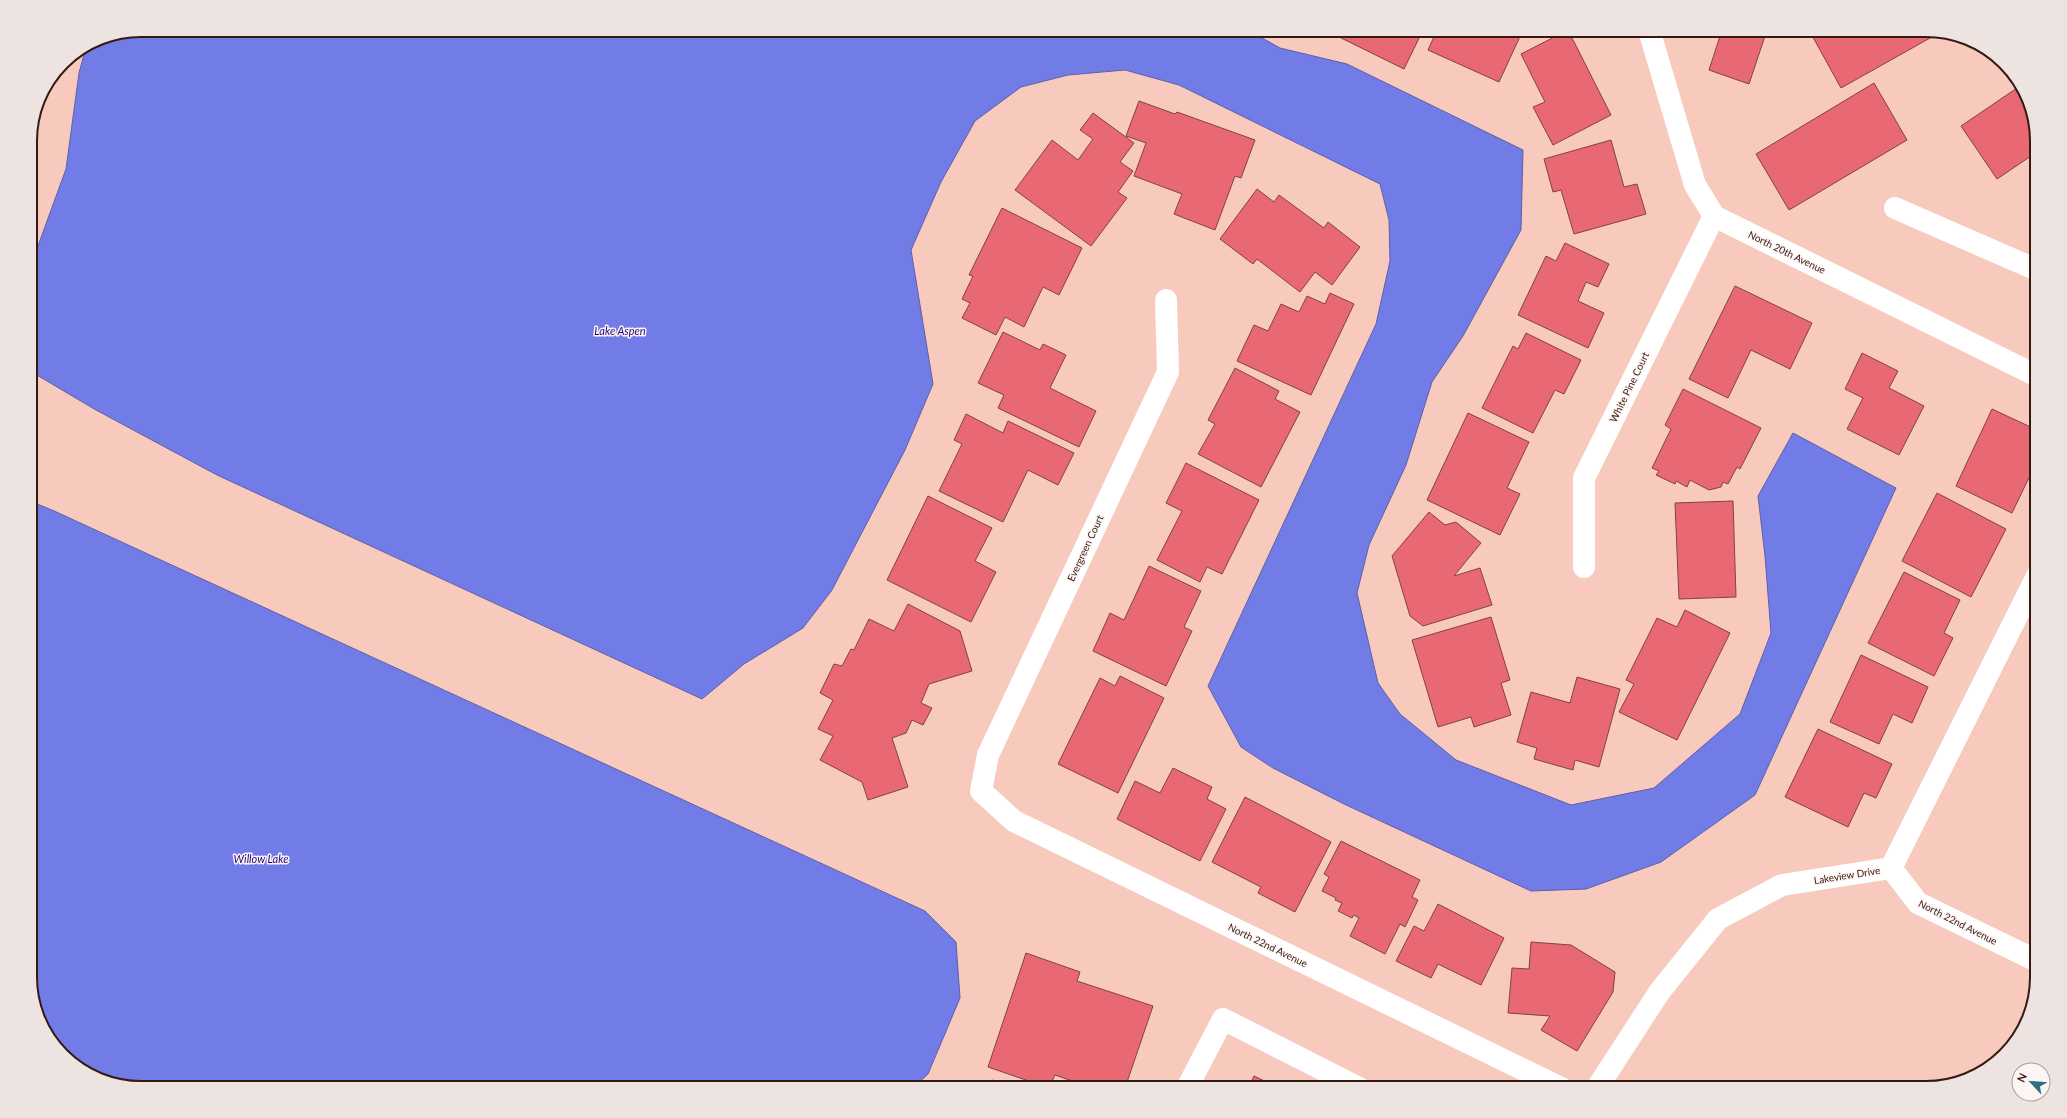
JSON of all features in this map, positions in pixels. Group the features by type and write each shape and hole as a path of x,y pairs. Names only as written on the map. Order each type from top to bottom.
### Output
{"street":[{"path":"1651,37 1695,185 1714,216"},
{"path":"1895,208 2030,267"},
{"name":"North 20th Avenue","path":"1714,216 2030,373"},
{"name":"White Pine Court","path":"1584,567 1584,478 1714,216"},
{"name":"Evergreen Court","path":"981,791 988,755 1168,372 1166,300"},
{"name":"Lakeview Drive","path":"1602,1081 1660,991 1718,918 1782,885 1891,868 2030,590"},
{"name":"North 22nd Avenue","path":"981,791 1014,821 1547,1081"},
{"name":"North 22nd Avenue","path":"1891,868 1918,903 2030,958"},
{"path":"1191,1081 1223,1019 1345,1081"}],"water":[{"name":"Lake Aspen","path":"141,37 1260,37 1280,48 1347,64 1523,150 1521,230 1463,336 1432,382 1406,465 1369,545 1357,593 1378,683 1400,714 1456,760 1571,805 1654,788 1740,714 1771,633 1765,556 1758,496 1793,433 1896,488 1755,795 1661,862 1586,889 1531,891 1344,804 1273,768 1241,747 1208,686 1376,324 1390,261 1389,220 1380,184 1179,85 1125,70 1068,75 1021,87 975,121 941,182 911,250 933,384 905,450 832,590 803,628 744,664 702,699 217,475 96,410 37,375 37,249 66,169 79,73 84,55 89,51 114,41"},
{"name":"Willow Lake","path":"37,504 925,911 956,942 960,998 928,1074 920,1081 141,1081 128,1080 101,1073 83,1063 63,1045 48,1023 39,997 37,983"}],"building":[{"path":"1339,37 1420,37 1404,69"},
{"path":"1434,37 1520,37 1499,82 1428,50"},
{"path":"1554,37 1572,37 1611,115 1553,145 1533,107 1545,102 1521,54"},
{"path":"1720,37 1765,37 1749,84 1709,70"},
{"path":"1813,37 1931,37 1841,88"},
{"path":"1874,83 1907,140 1789,210 1756,154"},
{"path":"2016,89 2028,121 2030,135 2030,157 1997,179 1961,126"},
{"path":"1139,101 1175,114 1177,112 1255,140 1241,178 1235,176 1215,230 1174,214 1182,194 1134,176 1146,143 1126,136"},
{"path":"1093,113 1134,143 1120,162 1133,171 1118,192 1127,198 1091,246 1015,190 1052,140 1078,160 1093,139 1080,130"},
{"path":"1611,140 1624,187 1637,184 1646,214 1574,234 1561,190 1553,192 1544,159"},
{"path":"1257,189 1274,202 1279,195 1324,228 1328,222 1360,247 1332,285 1315,272 1300,292 1257,259 1253,264 1220,239"},
{"path":"1002,208 1082,248 1059,295 1043,287 1024,327 1005,317 996,335 962,318 970,303 962,299 973,276 969,275"},
{"path":"1565,243 1609,264 1598,287 1586,282 1578,301 1604,313 1588,348 1518,315 1546,256 1556,261"},
{"path":"1735,286 1812,323 1790,369 1751,350 1728,398 1689,379"},
{"path":"1330,293 1354,304 1311,395 1237,361 1254,325 1268,331 1281,304 1299,312 1307,296 1325,304"},
{"path":"1003,332 1040,350 1043,344 1066,355 1050,388 1096,411 1079,447 998,408 1004,395 978,383"},
{"path":"1526,333 1581,360 1564,394 1555,390 1533,433 1482,408 1513,346 1518,349"},
{"path":"1862,353 1898,371 1889,388 1924,406 1899,455 1847,429 1863,398 1845,389"},
{"path":"1235,368 1279,391 1275,399 1300,412 1261,487 1198,454 1215,424 1208,420"},
{"path":"1683,389 1761,428 1740,469 1737,467 1728,484 1723,482 1721,487 1709,490 1690,480 1687,487 1676,481 1675,484 1656,475 1659,471 1652,468 1671,429 1665,425"},
{"path":"1992,409 2030,427 2030,476 2012,513 1956,486"},
{"path":"1468,413 1529,442 1507,488 1520,494 1500,535 1427,500"},
{"path":"966,414 1003,433 1008,421 1074,453 1058,485 1028,470 1003,522 939,491 962,444 954,440"},
{"path":"1186,463 1259,500 1222,574 1207,567 1200,582 1157,560 1182,511 1166,503"},
{"path":"1937,493 2006,529 1971,597 1902,561"},
{"path":"928,496 992,528 975,561 996,572 971,622 887,580"},
{"path":"1733,501 1736,597 1679,599 1675,503"},
{"path":"1429,512 1445,525 1456,522 1481,543 1454,576 1480,568 1492,605 1423,626 1410,616 1392,556"},
{"path":"1149,566 1201,591 1184,627 1192,631 1166,686 1093,651 1110,613 1124,620"},
{"path":"1904,572 1960,600 1944,633 1953,638 1934,676 1868,643"},
{"path":"908,604 960,631 972,671 929,684 921,703 932,708 923,725 912,720 906,733 892,738 908,787 868,800 862,782 820,760 833,736 818,729 833,700 820,693 834,664 842,666 851,649 854,650 869,619 894,631"},
{"path":"1685,610 1730,633 1677,740 1619,712 1634,684 1626,680 1657,618 1677,627"},
{"path":"1491,617 1510,680 1501,683 1511,715 1474,727 1471,717 1438,727 1412,640"},
{"path":"1861,655 1928,687 1912,723 1893,714 1879,744 1830,722"},
{"path":"1120,676 1164,698 1118,793 1058,764 1100,678 1115,686"},
{"path":"1577,677 1620,689 1599,767 1575,760 1573,770 1534,759 1537,748 1517,742 1531,692 1570,703"},
{"path":"1818,729 1892,764 1876,798 1864,793 1848,827 1785,797"},
{"path":"1173,768 1212,787 1207,799 1226,809 1200,861 1117,819 1135,781 1160,793"},
{"path":"1245,797 1331,842 1295,912 1258,893 1261,887 1212,862"},
{"path":"1341,841 1420,880 1412,897 1418,900 1405,927 1400,924 1385,954 1350,936 1359,918 1354,915 1352,918 1338,911 1342,903 1335,900 1336,898 1322,891 1329,877 1324,874"},
{"path":"1438,904 1504,938 1481,985 1438,964 1431,978 1396,961 1414,926 1424,931"},
{"path":"1531,942 1571,945 1615,972 1613,992 1577,1051 1541,1030 1550,1016 1508,1013 1512,968 1529,969"},
{"path":"1026,953 1080,972 1077,981 1153,1006 1127,1081 1072,1081 1055,1075 1052,1081 1029,1081 988,1067"},
{"path":"1254,1076 1264,1081 1252,1081"}]}
